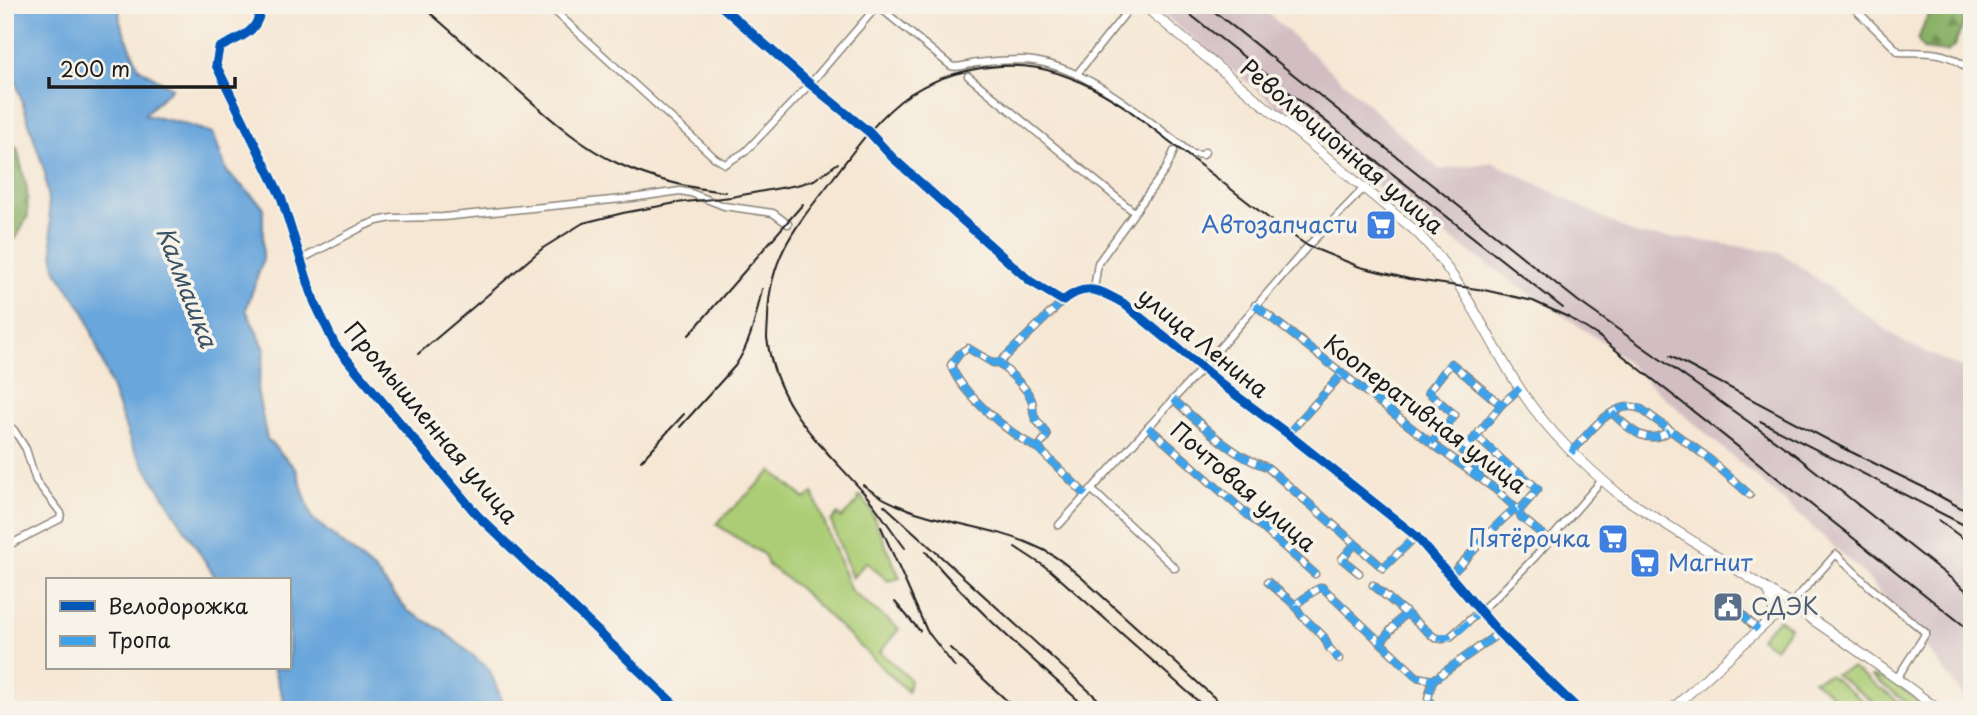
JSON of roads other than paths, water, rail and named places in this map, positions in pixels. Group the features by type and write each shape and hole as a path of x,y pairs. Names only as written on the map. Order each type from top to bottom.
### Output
{"main road":[{"name":"Революционная улица","path":"1143,5 1412,229 1437,253 1520,388 1541,417 1572,453 1602,480 1621,496 1800,610 1939,710"},
{"path":"1768,589 1774,608 1772,618"},
{"path":"1671,710 1772,618 1787,611 1800,610"}],"street":[{"name":"Промышленная улица","path":"261,5 260,18 254,28 219,48 216,65 281,197 314,301 335,345 477,515 680,710"},
{"path":"548,5 715,158 725,164 746,152 810,85 876,6 951,66 956,68 978,63 1027,60 1077,74 1112,94 1192,154 1203,155 1205,152"},
{"path":"720,5 810,85 869,132 893,158 1030,281 1063,301"},
{"path":"1077,74 1132,5"},
{"path":"1851,5 1899,52 1951,56 1972,73"},
{"path":"968,76 1134,212"},
{"path":"1174,151 1166,169 1098,263 1094,289 1076,293 1063,301 999,363 993,363 968,348 960,353 951,365 960,384 985,410 1021,439 1039,449 1175,569"},
{"path":"1059,525 1203,368 1308,246 1363,189"},
{"path":"302,259 364,226 379,221 543,207 680,191 724,206 773,213 788,223"},
{"name":"улица Ленина","path":"1094,289 1123,303 1229,390 1416,536 1499,633 1579,710"},
{"name":"Кооперативная улица","path":"1255,305 1518,510 1538,489 1476,436"},
{"path":"999,363 1027,392 1032,401 1033,414 1046,430 1047,436 1039,449"},
{"path":"1430,443 1455,415 1428,392 1451,363 1501,405"},
{"path":"1288,434 1342,374"},
{"path":"1480,478 1474,462 1463,452 1501,405 1520,388"},
{"path":"1173,399 1216,437 1254,463 1267,467 1383,568 1416,536"},
{"path":"1572,453 1593,427 1612,413 1634,406 1707,457 1750,495"},
{"path":"1612,413 1640,436 1661,437 1670,431"},
{"path":"5,422 26,449 36,481 61,513 60,519 5,547"},
{"name":"Почтовая улица","path":"1148,427 1315,574"},
{"path":"1373,585 1434,638 1450,637 1480,612 1535,557 1602,480"},
{"path":"1450,575 1501,519 1518,510 1521,517 1549,540"},
{"path":"1354,544 1342,559 1359,573"},
{"path":"1791,604 1836,554 1870,587 1926,633 1897,678"},
{"path":"1268,582 1295,605 1301,615 1324,636 1329,648 1339,659"},
{"path":"1295,605 1322,587 1417,677 1433,680"},
{"path":"1739,611 1758,630"},
{"path":"1381,642 1406,612"},
{"path":"1436,710 1428,698 1433,680 1499,633"}],"water":[{"name":"Калмашка","path":"5,5 119,5 120,22 139,68 172,88 144,115 213,133 227,172 263,206 263,260 246,310 265,349 257,390 267,439 296,469 312,518 375,571 408,611 442,630 489,669 506,710 287,710 274,670 290,670 290,578 216,578 132,446 85,313 55,269 45,173 5,48"}],"railway":[{"path":"421,5 553,120 603,156 656,178 725,192"},
{"path":"1178,5 1563,308"},
{"path":"1206,5 1578,301 1794,454 1972,595"},
{"path":"905,548 790,405 772,363 767,338 769,297 778,263 793,233 864,138 885,114 910,94 955,74 989,67 1022,66 1072,78 1125,107 1308,246 1360,267 1409,279 1484,290 1533,301 1568,317 1600,337"},
{"path":"418,354 543,248 583,223 676,203 731,197 797,185 814,180 838,163"},
{"path":"689,335 803,204"},
{"path":"680,427 741,357 752,329 762,289"},
{"path":"1593,332 1972,632"},
{"path":"1670,356 1849,451"},
{"path":"641,461 684,414"},
{"path":"1760,421 1972,529"},
{"path":"1841,447 1972,514"},
{"path":"863,485 904,508 1016,538 1049,553 1082,578 1228,710"},
{"path":"884,505 1110,710"},
{"path":"1938,520 1972,545"},
{"path":"881,527 927,631 955,667"},
{"path":"1015,547 1050,570 1208,710"},
{"path":"926,552 984,614 1089,710"},
{"path":"895,602 920,631"},
{"path":"950,648 1017,710"}],"place":[{"name":"Автозапчасти","path":"1381,225"},
{"name":"Пятёрочка","path":"1613,539"},
{"name":"Магнит","path":"1645,563"},
{"name":"СДЭК","path":"1728,607"}]}
